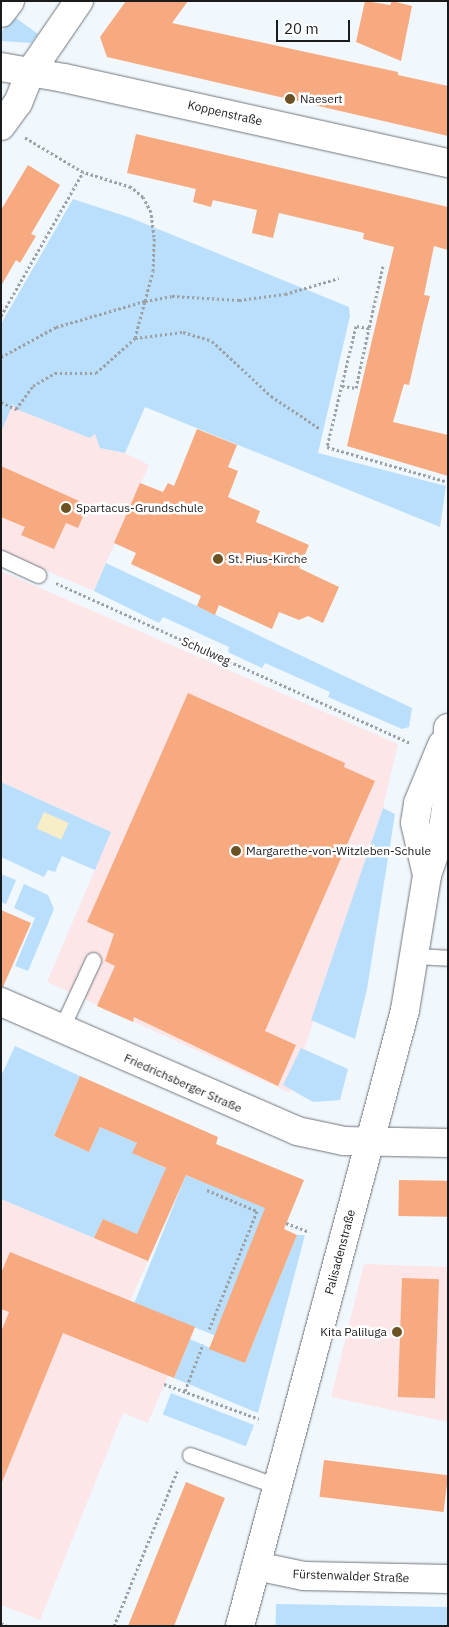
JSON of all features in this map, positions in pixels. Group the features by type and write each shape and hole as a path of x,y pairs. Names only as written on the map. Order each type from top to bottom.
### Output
{"street":[{"path":"1,13 10,1"},
{"path":"11,131 18,104 31,71 79,1"},
{"name":"Koppenstraße","path":"1,67 31,71 448,163"},
{"name":"Palisadenstraße","path":"240,1626 405,1010 427,875 443,829 447,800 447,731"},
{"name":"Friedrichsberger Straße","path":"1,1002 273,1123 329,1139 370,1142 448,1143"},
{"name":"Fürstenwalder Straße","path":"256,1566 304,1576 448,1579"}],"lane":[{"path":"1,558 38,575"},
{"path":"414,956 448,958"},
{"path":"61,1029 93,960"},
{"path":"190,1455 277,1486"}],"path":[{"path":"1,402 16,409 33,386 55,373 96,373 135,338 153,271 154,237 151,212 143,197 131,187 83,172 11,131"},
{"path":"1,316 83,172"},
{"path":"342,386 356,388 383,266"},
{"path":"1,356 56,327 145,301 172,296 239,300 285,294 339,278"},
{"path":"369,328 356,326 327,447 448,482"},
{"path":"135,338 183,332 212,340 272,396 318,428"},
{"name":"Schulweg","path":"38,575 411,743"},
{"path":"207,1190 257,1211 209,1330"},
{"path":"286,1223 309,1232"},
{"path":"185,1392 203,1344"},
{"path":"164,1384 259,1418"},
{"path":"114,1626 178,1467"},
{"path":"1,1623 8,1626"}],"shaded area":[{"path":"13,16 38,34 31,43 1,41 1,33"},
{"path":"73,199 131,218 349,307 350,316 318,453 446,486 440,527 145,407 125,453 100,448 95,434 90,438 16,409 13,404 1,432 1,324"},
{"name":"Spartacus-Grundschule","path":"13,402 95,434 100,448 125,453 149,465 94,591 1,551 1,432"},
{"path":"106,563 412,708 409,727 402,729 328,697 330,692 265,663 262,668 228,652 229,647 163,617 159,623 94,591"},
{"name":"Margarethe-von-Witzleben-Schule","path":"1,571 398,744 383,808 290,1093 47,982 111,832 1,782"},
{"path":"1,782 111,832 95,870 62,856 55,872 48,870 44,877 1,857"},
{"path":"383,808 395,814 367,989 355,1039 311,1020"},
{"path":"1,874 16,880 6,904 1,902"},
{"path":"24,884 48,895 54,909 28,971 15,966 35,918 14,908"},
{"path":"15,1046 80,1076 54,1136 89,1152 100,1127 137,1143 133,1153 167,1169 138,1235 103,1219 94,1238 1,1199 1,1076"},
{"path":"301,1048 348,1069 340,1100 313,1102 283,1085"},
{"path":"186,1175 267,1208 215,1336 134,1303"},
{"path":"1,1199 148,1261 130,1301 195,1327 174,1378 168,1376 148,1423 123,1413 40,1620 1,1605"},
{"path":"297,1235 305,1235 258,1413 174,1378 190,1339 245,1363"},
{"name":"Kita Paliluga","path":"364,1264 448,1267 448,1422 331,1397"},
{"path":"171,1393 254,1425 246,1446 163,1414"},
{"path":"276,1604 448,1607 448,1626 276,1626"}],"sand":[{"path":"44,812 69,823 61,839 37,828"}],"building":[{"path":"126,1 188,1 172,23 398,72 398,75 448,86 448,136 107,57 100,37"},
{"path":"365,1 390,5 392,1 412,6 401,61 356,42"},
{"path":"136,134 448,207 448,250 434,246 424,295 430,296 409,385 404,384 393,422 448,435 448,476 347,446 394,247 363,239 364,233 279,213 273,238 252,233 257,210 213,200 211,207 193,202 196,189 127,173"},
{"path":"28,165 60,185 31,234 36,236 20,263 16,260 1,286 1,210"},
{"name":"St. Pius-Kirche","path":"197,429 237,445 228,467 238,471 228,497 260,511 256,522 309,545 299,568 339,587 323,623 308,616 299,620 279,612 272,629 219,605 215,615 197,606 201,596 131,564 136,553 114,543 140,483 163,492 168,483 174,486"},
{"path":"1,466 88,505 78,528 66,523 54,549 21,535 25,527 1,517"},
{"path":"188,693 345,763 344,767 375,781 265,1031 296,1045 278,1086 134,1017 133,1022 97,1006 115,966 105,961 114,934 87,922"},
{"path":"1,910 31,923 3,987 1,987"},
{"path":"80,1076 218,1137 216,1144 304,1180 284,1229 297,1235 245,1363 209,1349 265,1208 186,1175 148,1261 94,1238 103,1219 137,1234 166,1168 132,1153 137,1143 100,1127 89,1152 54,1136"},
{"path":"399,1180 448,1181 447,1217 398,1216"},
{"path":"10,1252 195,1327 174,1378 63,1333 2,1482 1,1332 9,1312 1,1309 1,1273"},
{"path":"402,1278 439,1279 435,1398 398,1397"},
{"path":"324,1460 448,1475 444,1512 319,1497"},
{"path":"186,1482 225,1498 174,1626 128,1626"}],"place":[{"name":"Naesert","path":"290,99"},
{"name":"Spartacus-Grundschule","path":"66,508"},
{"name":"St. Pius-Kirche","path":"218,559"},
{"name":"Margarethe-von-Witzleben-Schule","path":"236,851"},
{"name":"Kita Paliluga","path":"397,1332"}]}
